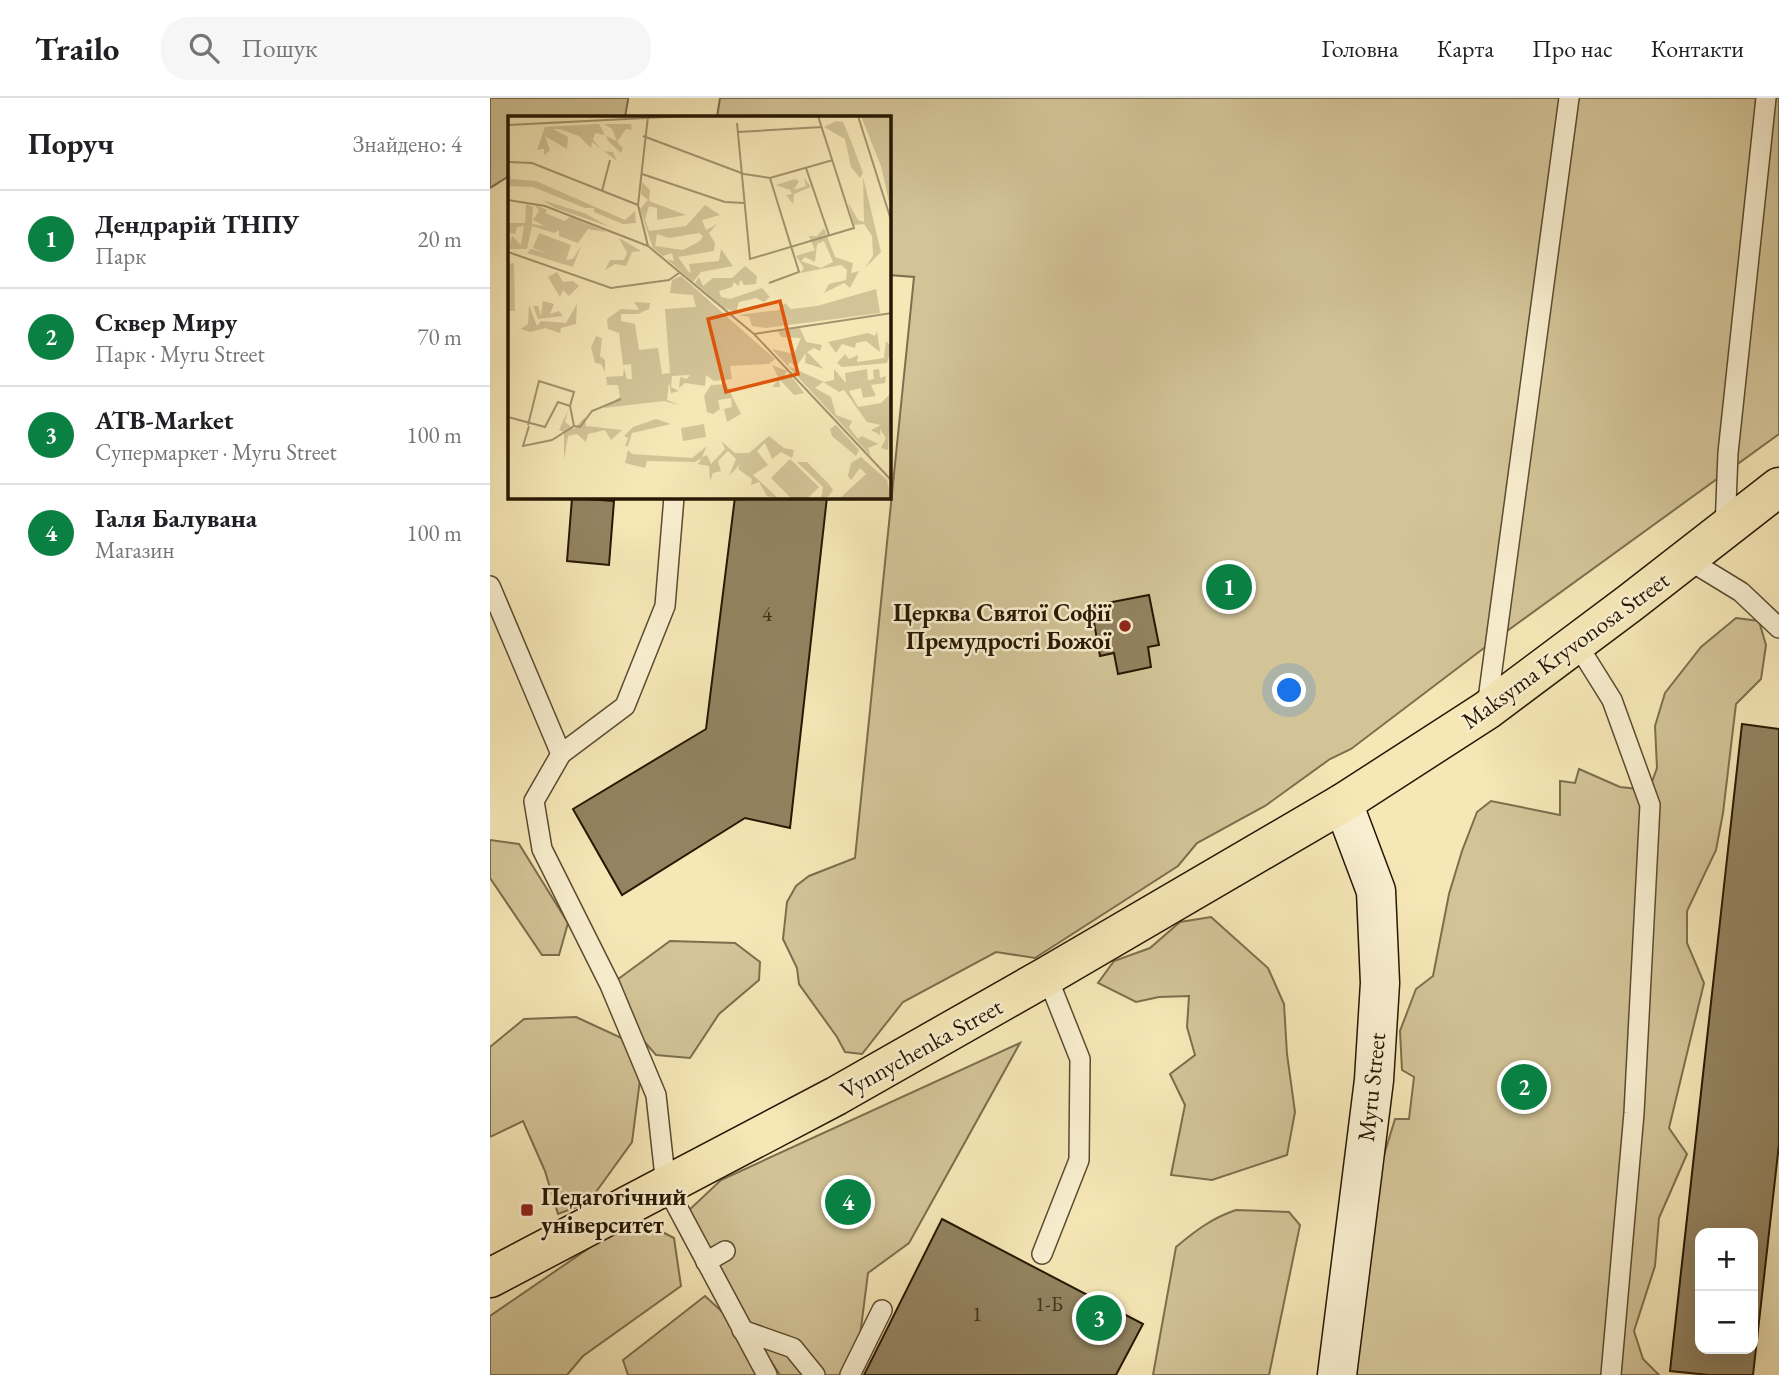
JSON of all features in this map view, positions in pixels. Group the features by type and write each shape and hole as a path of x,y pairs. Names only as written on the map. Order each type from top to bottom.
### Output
{"main road":[{"name":"Maksyma Kryvonosa Street","path":"1343,803 1487,710 1577,644 1779,487"},
{"name":"Vynnychenka Street","path":"490,1278 836,1096 1343,803"},
{"name":"Myru Street","path":"1337,1375 1374,1080 1380,983 1376,891 1343,803"}],"lane":[{"path":"1487,710 1569,98"},
{"path":"1725,529 1728,453 1766,98"},
{"path":"674,499 665,606 625,706 561,754 534,801 542,849 610,985 656,1095 666,1186 767,1375"},
{"path":"1687,559 1741,592 1779,628"},
{"path":"490,586 561,754"},
{"path":"1577,644 1612,701 1650,805 1634,1113 1611,1375"},
{"path":"1042,1254 1079,1160 1080,1059 1047,976"},
{"path":"706,1262 725,1251"},
{"path":"850,1375 882,1310"},
{"path":"742,1330 793,1348 815,1375"}],"shaded area":[{"path":"490,98 628,98 625,116 508,116 508,177 490,188"},
{"path":"720,98 1779,98 1779,434 1492,642 1351,749 1330,759 1265,806 1197,843 1178,866 1035,958 996,952 903,1002 862,1054 845,1052 799,984 797,968 783,939 787,902 796,886 809,876 855,858 914,277 891,275 891,116 717,116"},
{"path":"1736,618 1759,621 1766,645 1761,679 1736,704 1716,850 1687,911 1687,943 1704,983 1669,1128 1687,1154 1659,1218 1655,1266 1634,1331 1643,1359 1659,1375 1343,1375 1370,1201 1395,1119 1409,1119 1414,1077 1402,1070 1400,1031 1416,989 1433,976 1449,894 1477,812 1491,801 1560,815 1560,781 1575,783 1579,769 1620,787 1649,790 1657,768 1655,726 1665,693 1701,647"},
{"path":"490,840 519,844 568,923 559,955 542,955 490,878"},
{"path":"1211,917 1268,968 1284,1004 1295,1112 1287,1155 1212,1180 1171,1175 1185,1105 1170,1074 1195,1055 1187,1027 1189,996 1159,997 1136,1002 1098,983 1114,961 1150,948 1180,922"},
{"path":"670,941 735,943 760,962 759,980 719,1014 690,1058 656,1055 623,1017 610,985"},
{"path":"576,1017 628,1041 641,1072 632,1142 588,1203 558,1214 545,1171 523,1121 490,1137 490,1047 524,1019"},
{"path":"1020,1043 909,1243 868,1273 855,1375 780,1375 699,1250 687,1212 721,1180"},
{"path":"1236,1210 1289,1212 1300,1225 1269,1375 1153,1375 1176,1247 1204,1226"},
{"path":"639,1220 674,1238 681,1286 583,1356 567,1375 490,1375 490,1316 627,1222"},
{"path":"705,1296 742,1330 763,1375 628,1375 623,1360"}],"building":[{"path":"572,499 614,501 609,565 567,561"},
{"path":"735,499 827,499 790,828 745,818 622,895 573,809 706,729"},
{"name":"Церква Святої Софії Премудрості Божої","path":"1149,595 1159,645 1148,647 1151,667 1118,674 1114,653 1100,656 1091,606"},
{"path":"1742,724 1779,729 1779,1144 1758,1331 1758,1228 1695,1228 1695,1354 1755,1354 1753,1375 1709,1375 1670,1371"},
{"path":"942,1219 1143,1324 1116,1375 864,1375"}],"place":[{"name":"Дендрарій ТНПУ","path":"1229,587"},
{"name":"Церква Святої Софії Премудрості Божої","path":"1125,626"},
{"name":"Сквер Миру","path":"1524,1087"},
{"name":"Галя Балувана","path":"848,1202"},
{"name":"Педагогічний університет","path":"527,1210"},
{"name":"ATB-Market","path":"1099,1318"}]}
